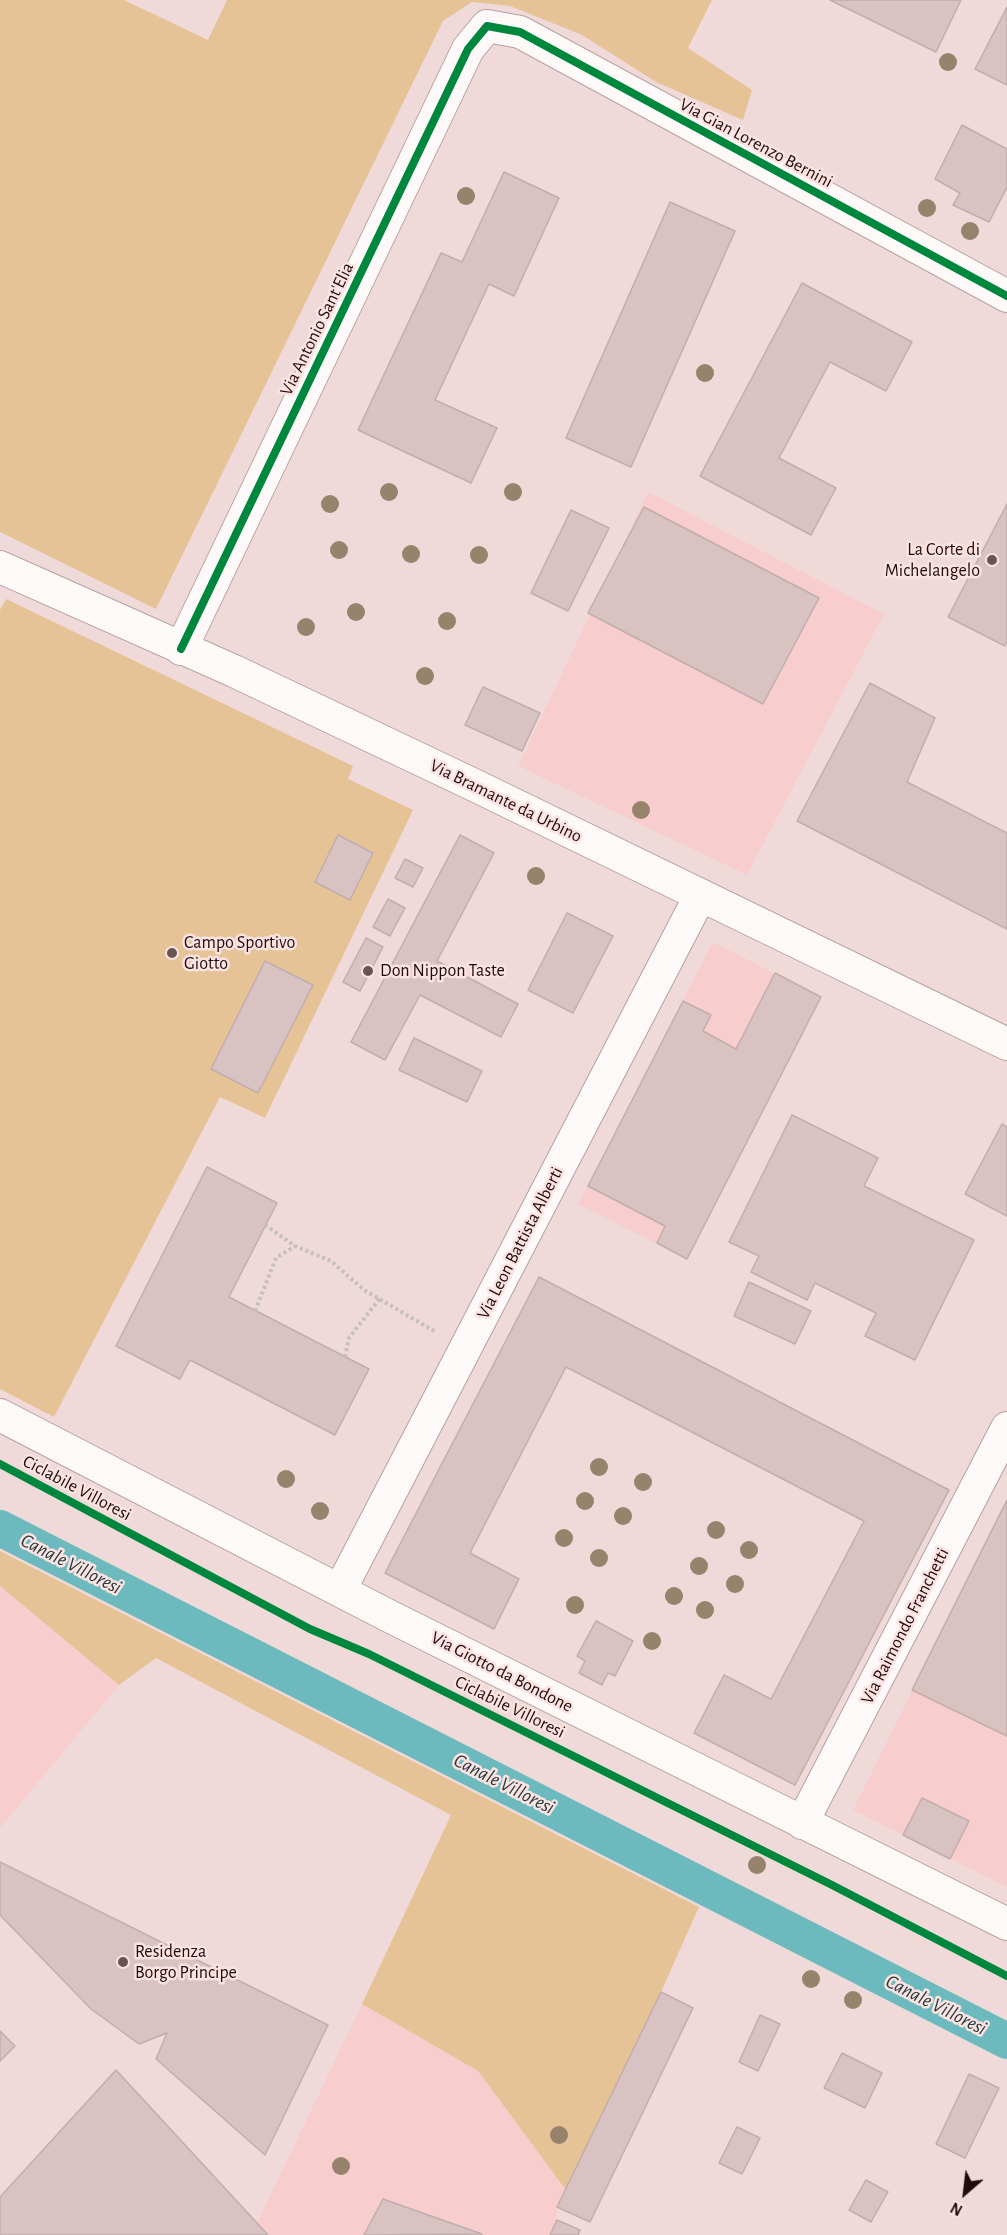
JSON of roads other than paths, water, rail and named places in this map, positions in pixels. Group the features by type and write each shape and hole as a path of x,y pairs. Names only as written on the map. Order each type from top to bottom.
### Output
{"street":[{"name":"Via Gian Lorenzo Bernini","path":"487,26 520,32 1007,296"},
{"name":"Via Antonio Sant'Elia","path":"181,649 468,48 487,26"},
{"name":"Via Bramante da Urbino","path":"0,567 234,671 1007,1044"},
{"name":"Via Leon Battista Alberti","path":"340,1590 700,896"},
{"name":"Via Giotto da Bondone","path":"0,1415 340,1590 1007,1924"},
{"name":"Via Raimondo Franchetti","path":"802,1823 1007,1428"}],"waterway":[{"name":"Canale Villoresi","path":"0,1528 1007,2041"}],"place":[{"name":"La Corte di Michelangelo","path":"992,560"},
{"name":"Campo Sportivo Giotto","path":"172,953"},
{"name":"Don Nippon Taste","path":"368,971"},
{"name":"Residenza Borgo Principe","path":"123,1962"}]}
